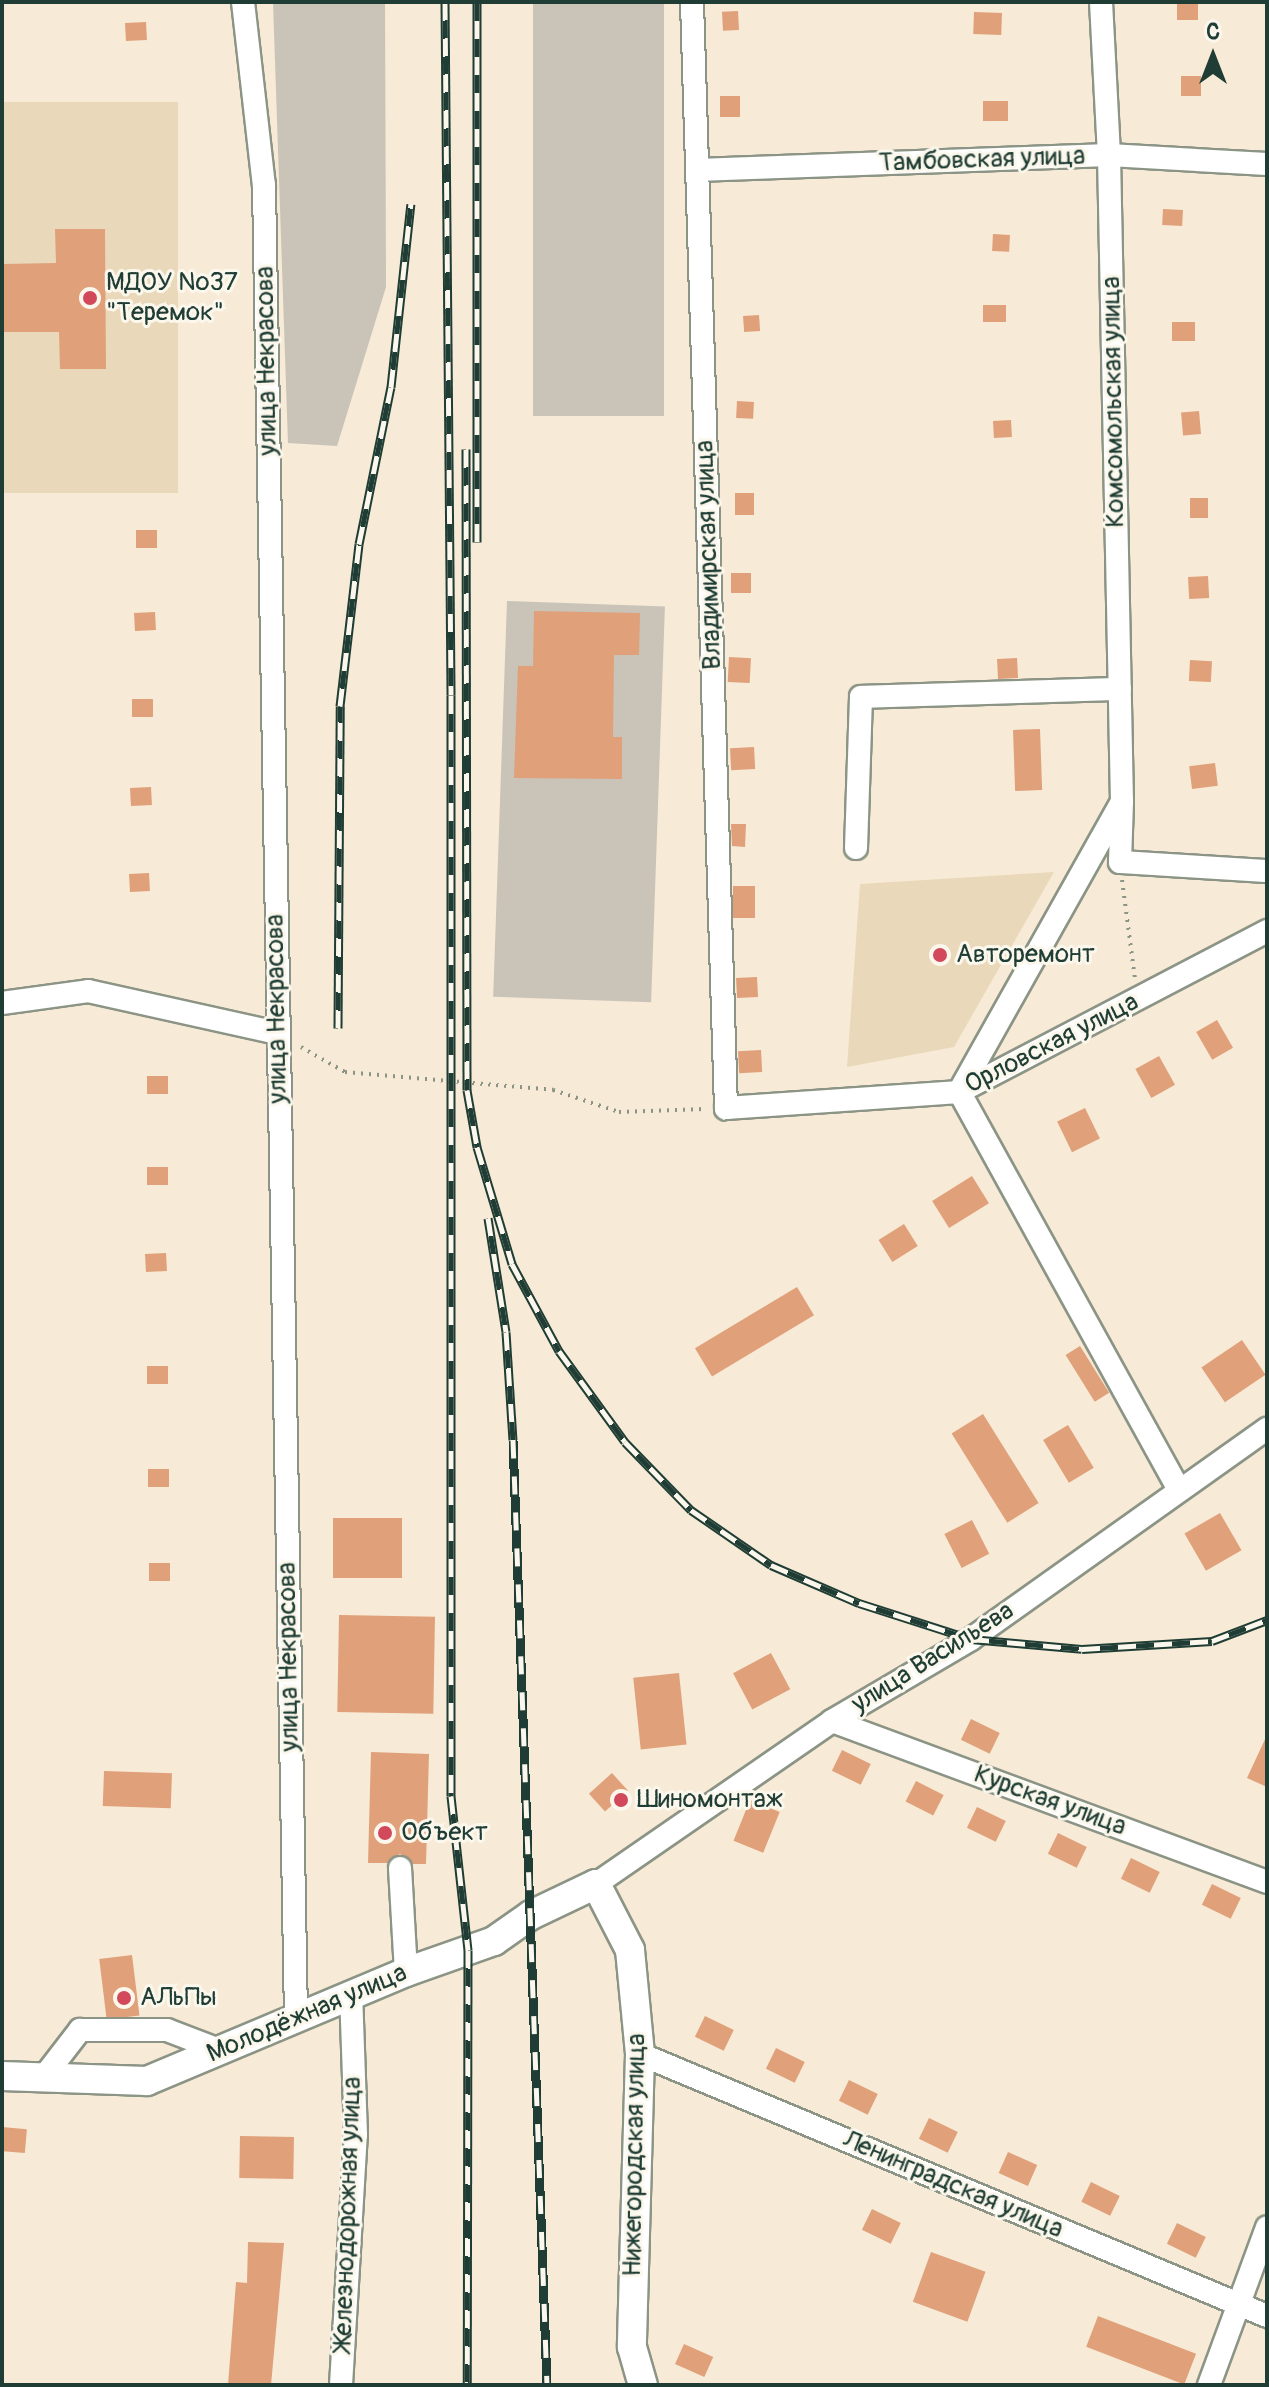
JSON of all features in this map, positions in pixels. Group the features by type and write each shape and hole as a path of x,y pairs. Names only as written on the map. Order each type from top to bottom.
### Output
{"main road":[{"name":"Молодёжная улица","path":"2,2076 147,2081 406,1972 494,1941 531,1915 596,1884"},
{"name":"Нижегородская улица","path":"596,1884 630,1950 640,2054 632,2347 643,2385"}],"street":[{"name":"улица Некрасова","path":"243,2 264,185 296,2017"},
{"name":"Владимирская улица","path":"692,2 726,1108"},
{"name":"Комсомольская улица","path":"1101,2 1109,155 1122,802 1120,862"},
{"name":"Тамбовская улица","path":"697,170 1109,155 1267,164"},
{"path":"856,848 861,697 1120,689"},
{"path":"1122,802 959,1092 1178,1488"},
{"path":"1120,862 1265,876"},
{"name":"Орловская улица","path":"726,1108 959,1092 1267,931"},
{"path":"2,1003 88,991 278,1033"},
{"name":"улица Васильева","path":"596,1884 832,1721 971,1639 1178,1488 1267,1429"},
{"name":"Курская улица","path":"832,1721 1267,1882"},
{"path":"400,1868 406,1972"},
{"name":"Железнодорожная улица","path":"341,2385 356,2135 351,1995"},
{"path":"43,2078 80,2030 167,2030 219,2050"},
{"name":"Ленинградская улица","path":"640,2054 1267,2316"},
{"path":"1209,2385 1267,2227"}],"path":[{"path":"1120,862 1138,1001"},
{"path":"278,1033 345,1072 553,1090 619,1112 726,1108"}],"shaded area":[{"path":"273,2 385,2 386,287 337,446 288,443"},
{"path":"533,2 664,2 664,416 533,416"},
{"name":"МДОУ №37 \"Теремок\"","path":"2,102 178,102 178,493 2,493"},
{"path":"507,601 665,607 651,1002 493,997"},
{"path":"1054,872 954,1047 847,1067 860,884"}],"building":[{"path":"1177,2 1198,2 1198,20 1177,20"},
{"path":"738,11 739,30 723,31 722,12"},
{"path":"974,12 1002,13 1001,35 973,34"},
{"path":"146,22 147,40 126,41 125,23"},
{"path":"1181,76 1201,76 1201,96 1181,96"},
{"path":"720,96 740,96 740,117 720,117"},
{"path":"983,101 1008,101 1008,121 983,121"},
{"path":"1163,209 1183,210 1182,226 1162,225"},
{"path":"55,229 105,229 106,369 60,369 59,332 2,332 2,264 56,263"},
{"path":"993,234 1010,235 1009,252 992,251"},
{"path":"983,305 1006,305 1006,322 983,322"},
{"path":"759,315 760,331 744,332 743,316"},
{"path":"1172,322 1195,322 1195,341 1172,341"},
{"path":"737,401 754,402 753,419 736,418"},
{"path":"1199,411 1201,434 1183,435 1181,413"},
{"path":"1011,420 1012,437 994,438 993,421"},
{"path":"735,493 754,493 754,515 735,515"},
{"path":"1190,498 1208,498 1208,518 1190,518"},
{"path":"136,530 157,530 157,548 136,548"},
{"path":"731,573 751,573 751,593 731,593"},
{"path":"1208,576 1209,598 1189,599 1188,577"},
{"path":"534,611 640,613 639,655 614,655 613,737 622,737 622,779 514,778 518,666 533,666"},
{"path":"155,612 156,630 135,631 134,613"},
{"path":"729,657 751,658 750,683 728,682"},
{"path":"1017,658 1018,678 998,679 997,659"},
{"path":"1190,660 1212,661 1211,682 1189,681"},
{"path":"132,699 153,699 153,717 132,717"},
{"path":"1040,729 1042,790 1015,791 1013,730"},
{"path":"754,747 755,769 731,770 730,748"},
{"path":"1215,763 1218,786 1192,789 1189,766"},
{"path":"151,787 152,805 131,806 130,788"},
{"path":"731,824 746,824 745,847 732,846"},
{"path":"149,873 150,891 130,892 129,874"},
{"path":"733,886 755,886 755,918 733,918"},
{"path":"757,977 758,997 737,998 736,978"},
{"path":"1217,1020 1233,1048 1212,1060 1196,1032"},
{"path":"761,1050 762,1072 739,1073 738,1051"},
{"path":"1159,1056 1175,1085 1151,1098 1135,1069"},
{"path":"147,1076 168,1076 168,1094 147,1094"},
{"path":"1085,1108 1100,1139 1072,1152 1057,1122"},
{"path":"147,1167 168,1167 168,1185 147,1185"},
{"path":"972,1176 989,1203 949,1228 932,1201"},
{"path":"904,1224 918,1246 892,1262 879,1240"},
{"path":"166,1253 167,1271 146,1272 145,1254"},
{"path":"797,1287 814,1315 712,1377 695,1348"},
{"path":"1242,1340 1265,1375 1225,1402 1201,1367"},
{"path":"1080,1346 1109,1393 1095,1402 1066,1355"},
{"path":"147,1366 168,1366 168,1384 147,1384"},
{"path":"983,1414 1039,1503 1007,1523 952,1434"},
{"path":"1068,1425 1094,1468 1069,1483 1043,1440"},
{"path":"148,1469 169,1469 169,1487 148,1487"},
{"path":"1220,1513 1242,1550 1206,1571 1184,1534"},
{"path":"333,1518 402,1518 402,1578 333,1578"},
{"path":"972,1520 989,1554 962,1568 944,1534"},
{"path":"149,1563 170,1563 170,1581 149,1581"},
{"path":"339,1615 435,1617 433,1714 337,1712"},
{"path":"771,1653 790,1689 752,1709 733,1673"},
{"path":"679,1673 687,1745 641,1749 633,1678"},
{"path":"971,1719 1000,1733 990,1754 961,1740"},
{"path":"1267,1735 1267,1787 1247,1778"},
{"path":"842,1750 871,1764 861,1785 832,1771"},
{"path":"371,1752 429,1754 426,1864 413,1864 400,1854 387,1863 368,1863"},
{"path":"104,1771 172,1773 171,1808 103,1806"},
{"path":"612,1773 628,1791 605,1812 589,1794"},
{"path":"916,1781 944,1795 933,1816 906,1801"},
{"path":"750,1800 780,1812 763,1853 734,1841"},
{"path":"977,1807 1006,1821 996,1842 967,1828"},
{"path":"1058,1833 1087,1847 1077,1868 1048,1854"},
{"path":"1131,1858 1160,1872 1150,1893 1121,1879"},
{"path":"1212,1884 1241,1898 1231,1919 1202,1905"},
{"path":"132,1955 139,2016 107,2020 99,1959"},
{"path":"705,2016 734,2030 724,2051 695,2037"},
{"path":"776,2048 805,2062 795,2083 766,2069"},
{"path":"849,2080 878,2094 868,2115 839,2101"},
{"path":"929,2118 958,2132 948,2153 919,2139"},
{"path":"2,2127 27,2129 25,2153 2,2151"},
{"path":"240,2136 294,2137 293,2179 239,2178"},
{"path":"1008,2152 1037,2165 1028,2186 999,2173"},
{"path":"1091,2182 1120,2196 1110,2216 1081,2202"},
{"path":"872,2209 901,2223 891,2244 862,2230"},
{"path":"1177,2223 1206,2237 1196,2258 1167,2244"},
{"path":"248,2242 284,2243 271,2385 228,2385 236,2282 247,2283"},
{"path":"931,2252 986,2272 967,2322 913,2302"},
{"path":"1098,2316 1196,2354 1184,2384 1086,2347"},
{"path":"684,2344 713,2357 704,2377 675,2364"}],"railway":[{"path":"445,2 451,695 451,1796 468,1950 467,2385"},
{"path":"477,2 477,542"},
{"path":"338,1028 340,706 359,544 391,387 411,204"},
{"path":"466,449 467,1090 477,1147 512,1264 559,1351 625,1442 691,1510 771,1565 859,1603 971,1639 1082,1649 1212,1641 1267,1620"},
{"path":"488,1218 506,1332 513,1440 547,2385"}],"place":[{"name":"МДОУ №37 \"Теремок\"","path":"90,298"},
{"name":"Авторемонт","path":"940,955"},
{"name":"Шиномонтаж","path":"621,1800"},
{"name":"Объект","path":"385,1833"},
{"name":"АЛьПы","path":"124,1998"}]}
